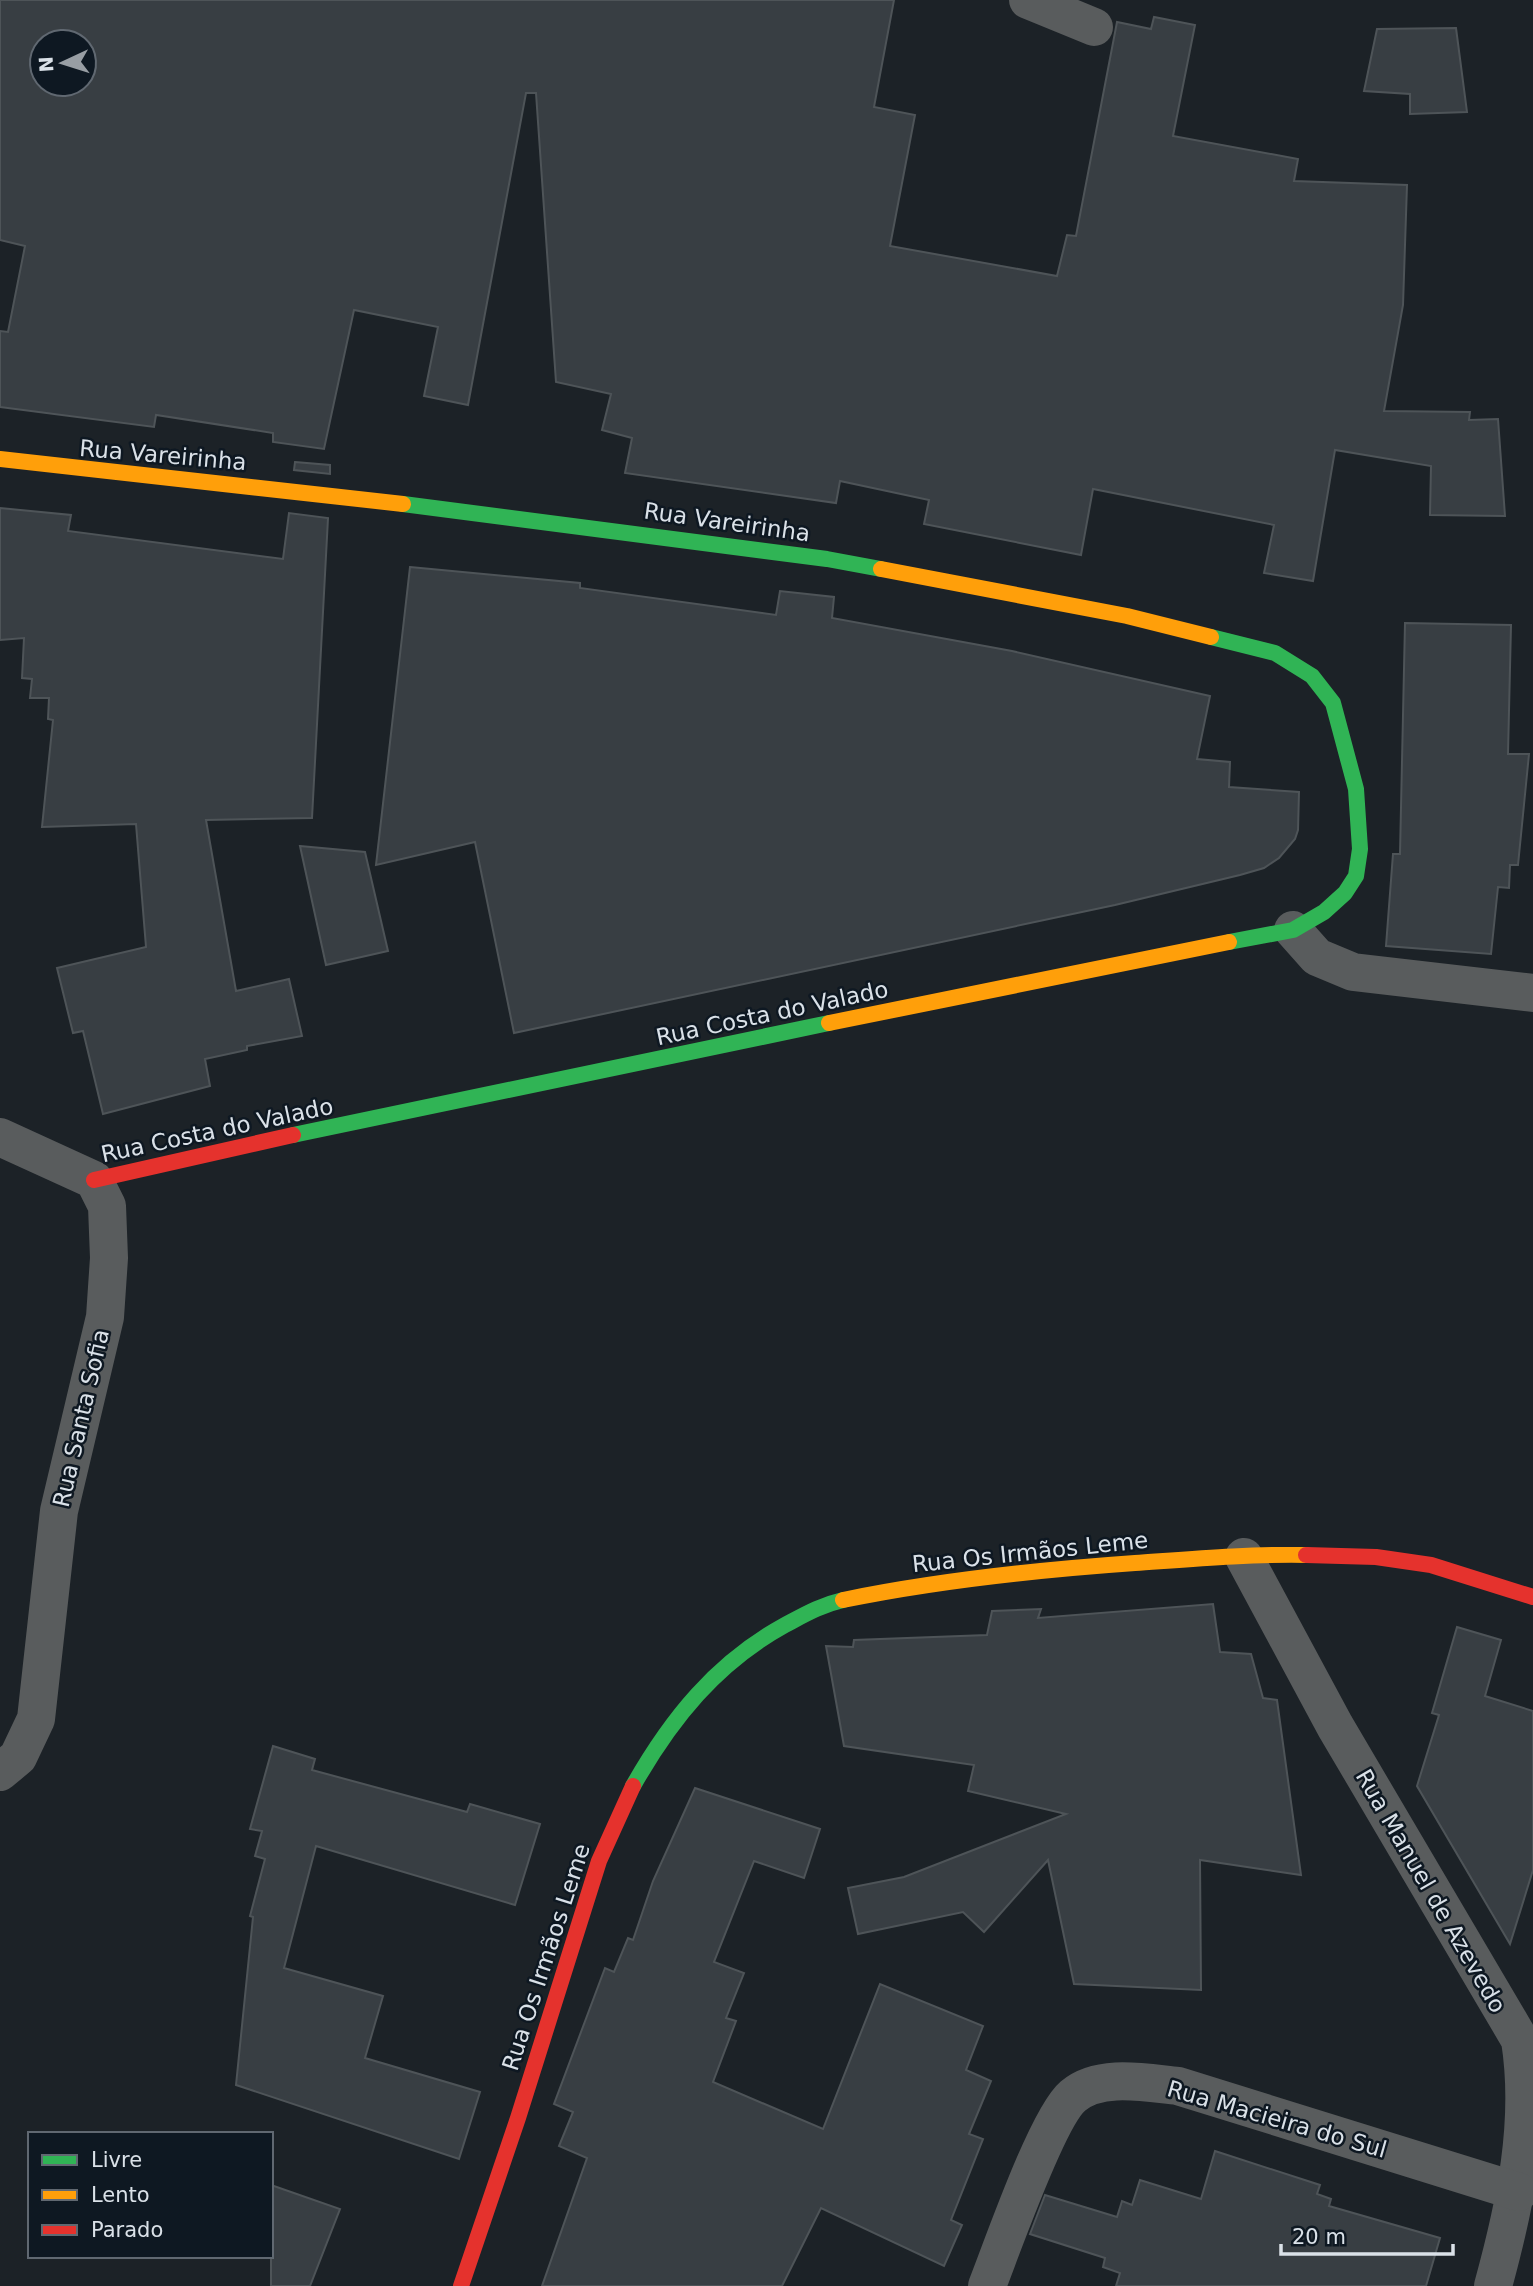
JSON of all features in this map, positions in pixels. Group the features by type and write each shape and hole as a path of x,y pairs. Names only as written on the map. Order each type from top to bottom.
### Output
{"street":[{"path":"1028,0 1094,27"},
{"name":"Rua Vareirinha","path":"0,459 277,489 701,541 827,559 1127,615 1275,653 1312,677 1334,703 1356,789"},
{"name":"Rua Costa do Valado","path":"94,1180 220,1150 1082,970 1293,930 1324,912 1345,893 1356,876 1360,849 1356,789"},
{"path":"1293,930 1317,957 1353,972 1533,993"},
{"path":"0,1137 94,1180"},
{"name":"Rua Santa Sofia","path":"9,1764 36,1719 59,1511 105,1317 109,1258 107,1206 94,1180"},
{"name":"Rua Os Irmãos Leme","path":"461,2286 537,2060 572,1934 612,1828 634,1781 674,1715 716,1672 751,1642 821,1606 910,1586 1015,1571 1244,1557 1376,1557 1421,1563 1533,1597"},
{"name":"Rua Manuel de Azevedo","path":"1244,1557 1335,1726 1520,2040 1527,2067 1529,2109 1519,2192 1493,2286"},
{"name":"Rua Macieira do Sul","path":"986,2286 1053,2126 1074,2095 1102,2084 1131,2081 1178,2086 1519,2192"}],"building":[{"path":"0,0 894,0 874,107 915,115 890,246 1057,276 1067,235 1076,236 1117,22 1151,29 1154,17 1195,25 1173,136 1298,159 1294,181 1407,185 1403,305 1384,411 1470,412 1469,420 1498,419 1505,516 1430,515 1431,466 1335,450 1313,581 1264,573 1274,525 1093,489 1081,555 924,524 929,500 840,481 836,503 625,473 632,438 602,430 611,394 556,382 536,93 526,93 468,405 424,396 438,327 354,310 324,449 273,442 273,433 156,415 154,427 0,407 0,331 8,332 25,246 0,240"},
{"path":"1456,28 1467,112 1410,114 1410,94 1364,91 1377,29"},
{"path":"295,462 330,465 330,474 294,470"},
{"path":"0,508 71,515 68,531 283,559 289,513 328,518 312,818 206,820 236,991 289,979 302,1036 247,1046 247,1050 205,1059 210,1086 103,1114 83,1031 73,1033 57,968 146,947 136,824 42,827 53,720 48,719 49,698 30,698 32,679 22,678 24,638 0,640"},
{"path":"410,567 580,583 580,588 776,615 780,591 834,597 832,618 1012,651 1210,696 1197,759 1230,762 1229,787 1299,792 1298,830 1295,839 1279,858 1264,868 1240,875 1115,905 514,1033 475,842 376,865"},
{"path":"1405,623 1511,625 1508,754 1529,754 1518,865 1510,865 1509,888 1498,887 1491,954 1386,946 1393,854 1400,854"},
{"path":"300,846 365,852 388,951 326,965"},
{"path":"1213,1604 1220,1652 1251,1654 1263,1698 1277,1700 1301,1875 1200,1860 1201,1990 1074,1984 1048,1860 984,1932 963,1912 858,1934 848,1888 904,1877 1066,1814 968,1791 974,1765 844,1746 826,1646 853,1647 854,1640 987,1635 992,1611 1041,1609 1038,1618"},
{"path":"1457,1627 1501,1640 1485,1696 1533,1711 1533,1870 1510,1944 1417,1786 1439,1715 1432,1713"},
{"path":"273,1746 315,1759 312,1770 467,1812 470,1804 540,1824 515,1905 316,1846 284,1968 383,1996 365,2058 480,2092 459,2159 236,2085 253,1917 250,1916 265,1859 255,1856 262,1831 250,1829"},
{"path":"695,1788 820,1829 804,1878 754,1861 714,1962 744,1973 726,2018 736,2021 713,2082 823,2129 880,1984 983,2026 966,2070 991,2081 969,2134 983,2139 951,2220 962,2225 944,2266 821,2208 782,2286 542,2286 587,2158 559,2146 573,2112 554,2104 605,1968 614,1972 628,1938 633,1940 653,1881"},
{"path":"1215,2151 1320,2185 1317,2194 1331,2199 1329,2206 1440,2238 1426,2286 1116,2286 1120,2273 1103,2267 1105,2258 1030,2234 1045,2195 1117,2217 1122,2201 1132,2205 1140,2180 1201,2199"},
{"path":"273,2186 340,2209 310,2286 271,2286"}],"traffic: fast":[{"path":"403,504 827,559 881,569"},
{"path":"1211,637 1275,653 1312,676 1333,703 1356,789 1360,849 1356,876 1345,893 1324,912 1293,930 1229,942"},
{"path":"293,1135 829,1023"},
{"path":"633,1786 680,1716 697,1695 737,1657 785,1625 820,1607 843,1600"}],"traffic: slow":[{"path":"0,459 403,504"},
{"path":"881,569 1127,616 1211,637"},
{"path":"829,1023 1229,942"},
{"path":"843,1600 952,1581 1061,1569 1220,1557 1306,1555"}],"traffic: jam":[{"path":"94,1180 293,1135"},
{"path":"1306,1555 1376,1557 1431,1565 1533,1597"},
{"path":"461,2286 518,2118 599,1861 633,1786"}]}
